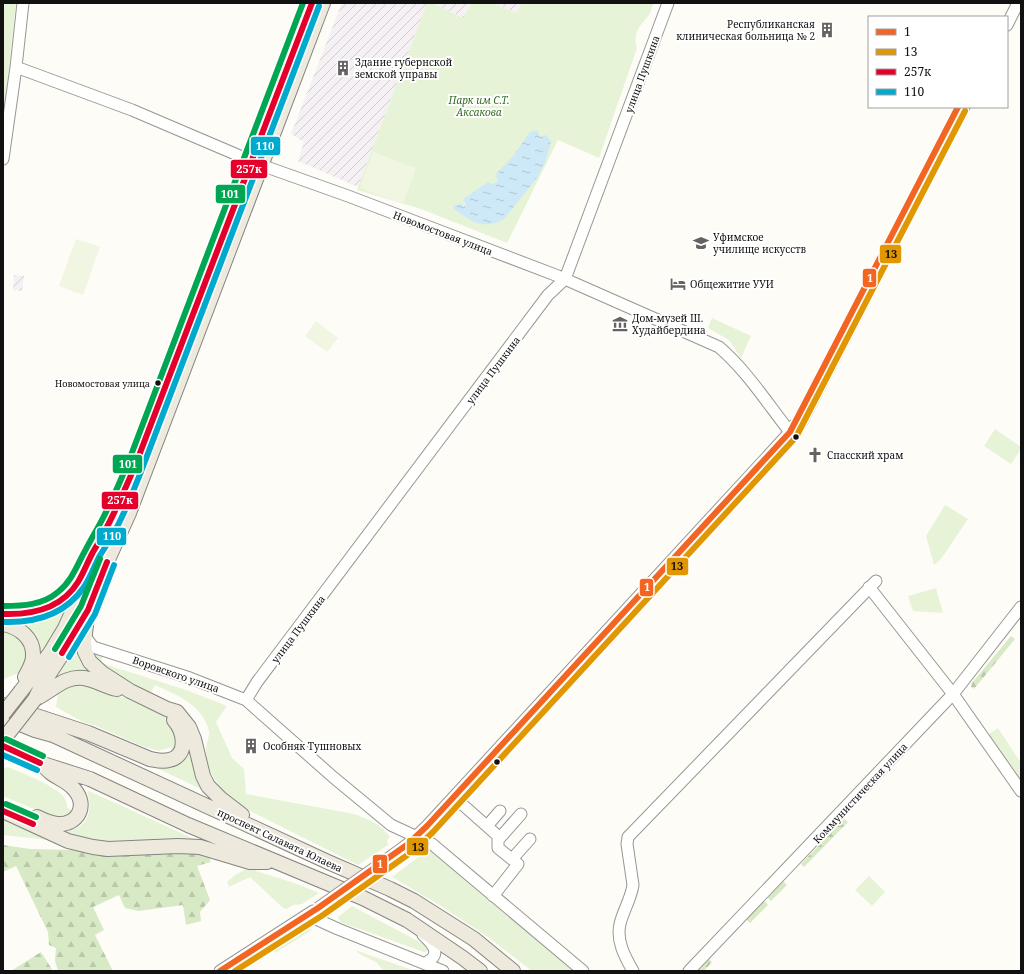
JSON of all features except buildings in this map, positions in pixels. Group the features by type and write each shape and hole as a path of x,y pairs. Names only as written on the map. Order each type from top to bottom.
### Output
{"main road":[{"path":"3,714 21,691 37,682 74,636 88,610 101,576 129,513 256,163 312,3"},
{"path":"37,682 50,653 65,628 91,571 103,536 138,459 256,163 323,3"},
{"path":"3,614 18,615 39,611 50,607 63,599 77,582 103,536"},
{"path":"88,610 84,641 85,652 90,662 102,673 130,690 167,709 177,712 189,727 194,739 203,776 208,786 220,798 241,813 248,825"},
{"path":"3,624 20,630 30,642 33,656 31,666 37,682 46,694 36,699 3,740"},
{"path":"37,682 62,682 74,678 84,678 111,688 130,690"},
{"path":"3,697 148,768 169,788"},
{"path":"3,705 88,733 150,759 160,761 170,760 177,757 182,750 183,741 179,725 167,709"},
{"name":"проспект Салавата Юлаева","path":"3,717 35,730 53,735 328,862 390,889 414,901 474,939 513,971"},
{"path":"3,746 40,763 51,773 66,781 75,790 81,806 80,812 76,819 62,823 49,822 3,802"},
{"name":"проспект Салавата Юлаева","path":"40,763 90,779 188,825 363,898 407,920 480,971"},
{"path":"3,811 68,841 93,847 108,849 191,846 210,849 250,862 275,862"}],"street":[{"path":"3,158 16,67 22,3"},
{"name":"улица Пушкина","path":"246,700 262,676 548,295 565,279 668,3"},
{"path":"1006,16 1012,3"},
{"path":"1008,23 1018,3"},
{"name":"Новомостовая улица","path":"16,67 132,110 256,163 348,196 565,279 719,346 732,358 790,432"},
{"path":"790,432 957,108"},
{"path":"220,971 318,908 408,844 454,797 790,432 801,423 963,108"},
{"path":"633,971 621,948 619,934 620,924 633,885 627,844 628,837 873,584 1021,791"},
{"name":"Коммунистическая улица","path":"689,971 953,694 1021,607"},
{"name":"Воровского улица","path":"85,633 87,639 93,647 190,678 246,700 391,825 432,844 583,971"},
{"path":"454,797 498,836 498,848 518,864 493,896"},
{"path":"487,826 500,811"},
{"path":"498,840 520,814"},
{"path":"512,859 530,839"},
{"path":"307,915 443,971"},
{"path":"407,920 435,949 434,957 425,963"}],"shaded area":[{"path":"342,3 427,3 358,187 298,161 304,142 291,134"},
{"path":"433,3 472,3 463,18"},
{"path":"492,3 522,3 516,13"},
{"path":"14,275 24,276 22,291 13,290"}],"green space":[{"path":"3,3 16,3 3,121"},
{"name":"Парк им С.Т. Аксакова","path":"427,3 433,3 463,18 472,3 492,3 516,13 522,3 654,3 649,15 640,26 636,34 637,48 599,158 558,140 507,243 421,209 357,190"},
{"path":"373,152 416,168 403,204 360,188"},
{"path":"76,239 100,247 83,295 59,286"},
{"path":"712,318 751,336 741,358 729,340 708,328"},
{"path":"316,321 338,338 327,352 305,336"},
{"path":"995,429 1021,447 1011,464 984,446"},
{"path":"945,505 968,519 941,559 934,565 926,536"},
{"path":"936,588 943,613 913,611 908,596"},
{"path":"66,603 68,604 67,610 40,657 11,620"},
{"path":"3,629 23,639 28,657 21,674 19,673 6,678 3,681"},
{"path":"1011,636 1015,639 974,689 971,687 972,683"},
{"path":"80,638 100,677 59,678 58,676"},
{"path":"88,652 103,654 101,663 186,690 227,706 216,722 232,758 244,769 246,794 360,816 374,822 386,832 390,837 387,840 388,845 358,865 228,800 230,797 216,782 208,763 206,749 209,731 201,714 188,702 155,685 151,692 117,678"},
{"path":"76,683 109,691 164,716 171,722 178,741 174,752 171,747 159,751 142,746 94,725 85,723 56,707 57,692"},
{"path":"998,728 1021,763 1021,779 1019,780 1017,780 989,736 990,733"},
{"path":"190,740 205,791 150,765 161,766"},
{"path":"8,767 34,778 54,789 66,801 67,808 72,810 64,815 48,815 3,796 3,768"},
{"path":"89,791 201,842 107,845 59,832 75,829 85,821 90,808 87,792"},
{"path":"3,815 57,841 3,835"},
{"path":"844,819 848,822 804,867 801,864"},
{"path":"3,845 30,849 208,853 211,862 197,866 210,900 200,912 201,921 186,925 183,905 139,911 125,908 119,895 93,907 104,930 95,935 113,971 58,971 55,961 56,948 49,945 48,932 16,866 3,872"},
{"path":"429,849 446,861 575,971 532,971 488,937 441,906 392,877"},
{"path":"250,867 256,871 297,884 319,893 302,904 293,905 287,909 283,908 250,877 229,887 227,882 235,875"},
{"path":"869,876 885,892 872,906 855,890"},
{"path":"783,881 787,885 771,901 767,897"},
{"path":"764,901 768,905 750,923 746,919"},
{"path":"352,906 427,946 428,951 424,952 340,922 338,917"},
{"path":"314,929 275,953 273,950 304,931"},
{"path":"355,950 415,971 384,971 376,962 361,955"},
{"path":"41,952 53,971 11,971"},
{"path":"709,959 712,962 704,971 698,971"}],"water":[{"path":"537,130 540,137 546,135 551,141 546,160 537,178 504,219 497,223 478,223 472,221 454,209 454,205 461,204 464,207 466,204 463,199 488,182 492,184 496,183 498,181 496,174 514,155 530,132"}],"transit line":[{"name":"101","path":"3,606 18,606 46,600 63,588 74,573 107,510 128,463 303,3"},
{"name":"257к","path":"3,614 35,611 55,604 64,598 78,582 105,531 135,466 312,3"},
{"name":"110","path":"3,622 38,619 58,611 68,604 84,587 99,557 119,523 142,469 319,6"},
{"name":"1","path":"220,971 318,908 408,844 427,826 790,432 957,108"},
{"name":"13","path":"235,971 323,915 413,851 433,832 796,437 965,111"},
{"name":"101","path":"55,649 81,606 100,559"},
{"name":"257к","path":"62,653 88,610 107,562"},
{"name":"110","path":"69,657 95,614 114,565"},
{"name":"101","path":"6,739 43,756"},
{"name":"257к","path":"3,746 40,763"},
{"name":"110","path":"3,755 37,770"},
{"name":"101","path":"6,804 36,817"},
{"name":"257к","path":"3,811 33,824"}],"place":[{"name":"Республиканская клиническая больница № 2","path":"827,30"},
{"name":"Здание губернской земской управы","path":"343,68"},
{"name":"Уфимское училище искусств","path":"701,243"},
{"name":"Общежитие УУИ","path":"678,284"},
{"name":"Дом-музей Ш. Худайбердина","path":"620,324"},
{"name":"Новомостовая улица","path":"158,383"},
{"name":"Спасский храм","path":"815,455"},
{"name":"Особняк Тушновых","path":"251,746"}]}
